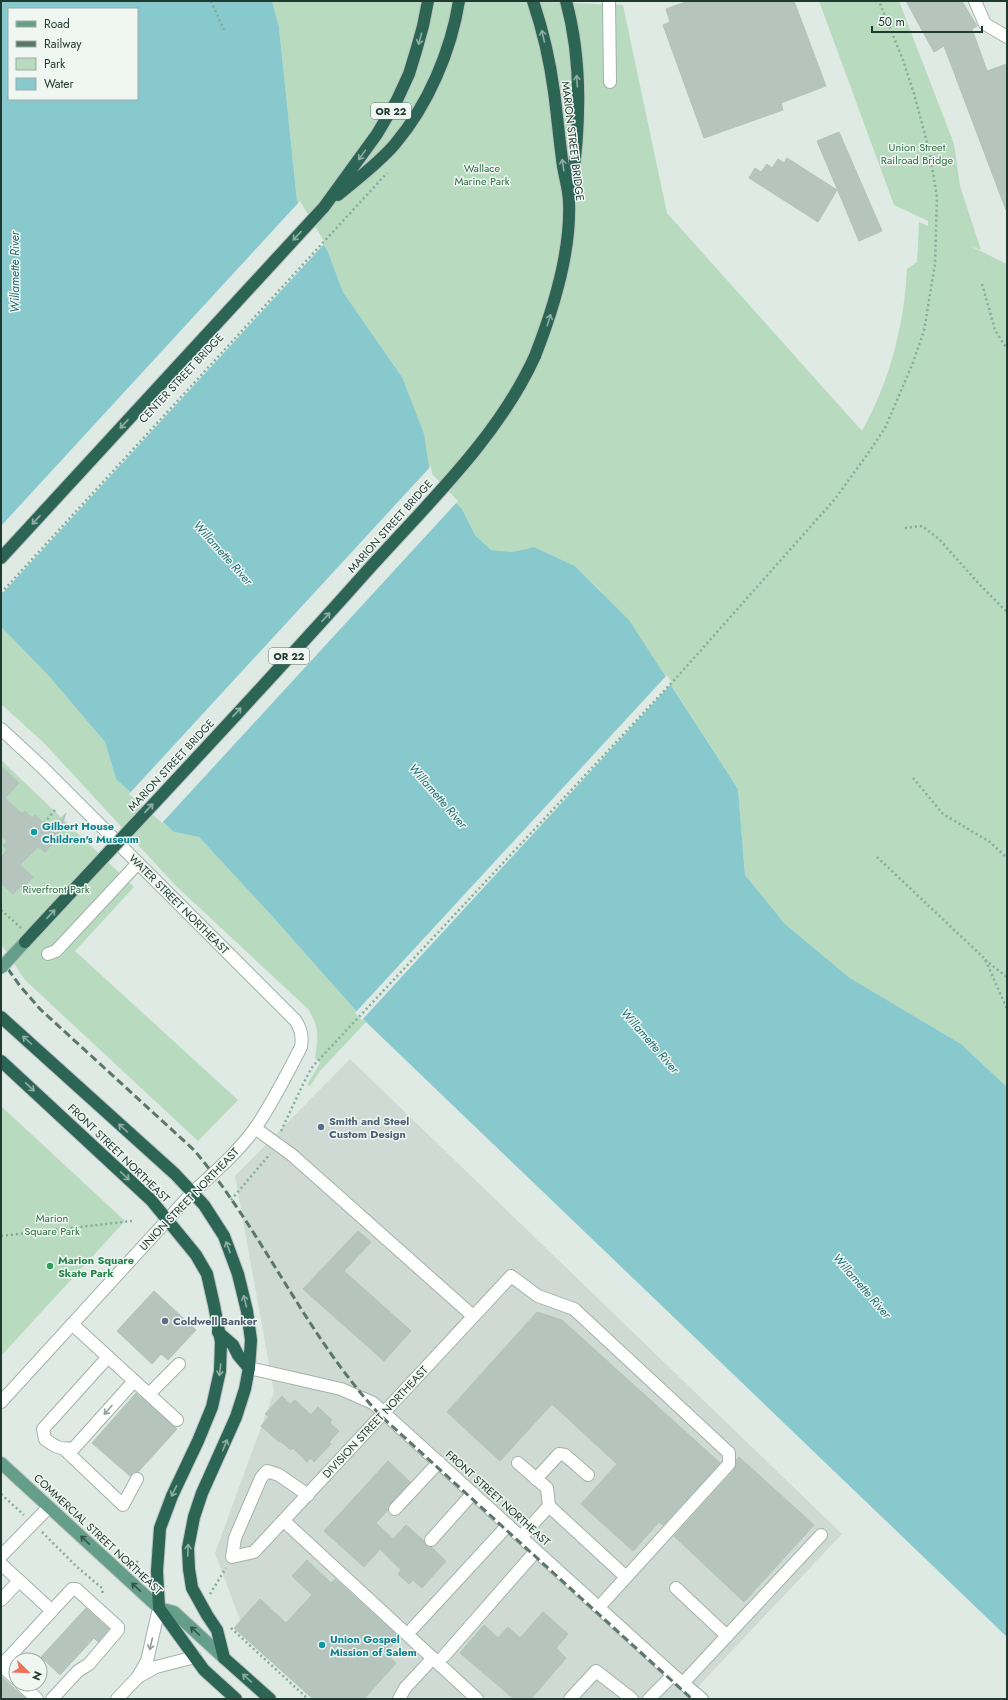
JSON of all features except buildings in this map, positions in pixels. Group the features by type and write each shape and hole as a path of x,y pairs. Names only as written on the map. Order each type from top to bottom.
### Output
{"highway":[{"name":"CENTER STREET BRIDGE","path":"1,558 324,207 377,134 397,100 409,74 423,26 428,1"},
{"name":"CENTER STREET BRIDGE","path":"324,207 367,171 394,144 419,110 435,78 451,38 460,1"},
{"name":"MARION STREET BRIDGE","path":"25,942 342,600 467,459 494,426 525,376 546,327 556,296 563,266 569,203 550,66 533,1"},
{"path":"566,1 576,56 579,105 576,154 569,203"},
{"name":"OR 22","path":"1,958 25,942"},
{"name":"FRONT STREET NORTHEAST","path":"1,1017 175,1174 204,1205 224,1236 238,1274 247,1311 250,1340 249,1368 236,1417 202,1493 194,1517 188,1548 192,1588 206,1615 218,1630 224,1658"},
{"name":"FRONT STREET NORTHEAST","path":"1,1060 151,1200 196,1255 207,1274 214,1305 221,1355 217,1387 212,1407 172,1496 160,1528 157,1571 159,1608"},
{"path":"218,1332 233,1345 238,1355 249,1368"},
{"path":"159,1608 204,1670 236,1699"},
{"name":"COMMERCIAL STREET NORTHEAST","path":"224,1658 270,1699"}],"main road":[{"name":"MARION STREET BRIDGE","path":"1,968 25,942"},
{"name":"COMMERCIAL STREET NORTHEAST","path":"1,1463 159,1608 174,1612 224,1658"}],"street":[{"path":"974,1 985,24 1006,37"},
{"path":"609,3 610,82"},
{"name":"WATER STREET NORTHEAST","path":"1,729 43,768 295,1020 302,1033"},
{"path":"48,954 56,951 138,863"},
{"name":"UNION STREET NORTHEAST","path":"1,1402 192,1193 213,1174 255,1128 276,1096 301,1047 302,1033"},
{"path":"255,1128 292,1155 473,1316"},
{"name":"DIVISION STREET NORTHEAST","path":"232,1557 254,1552 511,1276 538,1296 574,1309 729,1453 729,1464 626,1577"},
{"path":"72,1324 177,1420"},
{"path":"108,1357 43,1428 45,1439 52,1445 64,1449 74,1448 134,1381"},
{"path":"149,1394 179,1364"},
{"name":"FRONT STREET NORTHEAST","path":"249,1368 341,1389 364,1398 384,1412 673,1675 702,1699"},
{"path":"64,1449 123,1505 137,1479"},
{"path":"536,1479 559,1454 565,1455 588,1475"},
{"path":"395,1509 439,1462"},
{"path":"518,1463 547,1488 549,1506 626,1577 599,1607"},
{"path":"232,1557 235,1538 261,1478 267,1471 279,1475 308,1495"},
{"path":"431,1540 473,1493"},
{"path":"521,1537 549,1506"},
{"path":"1,1556 49,1507"},
{"path":"284,1521 438,1657 478,1699"},
{"path":"413,1628 508,1525"},
{"path":"683,1684 821,1535"},
{"path":"399,1699 405,1688 438,1657 536,1551"},
{"path":"1,1564 51,1610"},
{"path":"1,1600 19,1580"},
{"path":"676,1588 727,1636"},
{"path":"1,1666 51,1610 72,1589 76,1589 118,1627 118,1630 89,1664 78,1671 52,1699"},
{"path":"117,1699 137,1678 147,1661 159,1608"},
{"path":"137,1678 156,1667 195,1657"},
{"path":"570,1699 596,1671 632,1699"},
{"path":"649,1699 673,1675"},
{"path":"30,1692 38,1699"}],"path":[{"path":"211,1 224,30"},
{"path":"280,1133 306,1078 314,1066 678,676 835,499 885,428 898,400 924,331 935,264 937,197 930,154 923,127 903,60 879,1"},
{"name":"CENTER STREET BRIDGE","path":"1,593 380,181"},
{"path":"982,284 995,330 1007,349"},
{"path":"905,528 922,526 939,539 980,585 1007,612"},
{"path":"913,778 943,814 990,842 1007,858"},
{"path":"44,823 55,810"},
{"path":"877,857 985,959 1007,977"},
{"path":"1,910 20,928"},
{"path":"985,959 1007,1009"},
{"path":"231,1200 273,1150"},
{"path":"1,1236 132,1221"},
{"path":"1,1494 24,1516"},
{"path":"41,1531 77,1567 102,1588 104,1599"},
{"path":"209,1594 232,1557"},
{"path":"228,1625 308,1699"}],"shaded area":[{"path":"350,1059 842,1534 688,1699 315,1699 246,1636 215,1553 274,1392 235,1176"}],"green space":[{"path":"272,1 519,1 623,5 667,213 862,431 880,393 894,353 903,311 907,269 917,262 919,222 928,226 928,221 894,205 819,1 899,1 954,144 960,186 981,250 970,246 1007,264 1007,1087 961,1044 850,978 785,924 745,875 738,789 674,689 600,590 575,566 534,547 512,552 491,550 475,535 462,509 430,475 402,377 343,292 328,252 297,201 279,27"},
{"path":"1,627 48,675 105,742 116,779 174,832 199,837 366,1022 320,1071 310,1086 307,1085 320,1063 315,1058 317,1033 315,1022 308,1009 176,886 44,743 1,704"},
{"name":"Riverfront Park","path":"1,760 134,887 75,951 238,1100 198,1141 25,980 1,944"},
{"name":"Marion Square Park","path":"1,1106 125,1221 1,1356"}],"water":[{"name":"Willamette River","path":"1,1 272,1 279,27 297,201 328,252 343,292 402,377 424,434 430,475 462,509 475,535 491,550 512,552 534,547 575,566 629,620 738,789 745,875 785,924 850,978 961,1044 1007,1087 1007,1637 366,1022 199,837 174,832 116,779 105,742 48,675 1,627"}],"pier":[{"path":"300,201 325,243 1,595 1,526"},
{"path":"431,466 432,474 458,501 162,823 129,794"},
{"path":"667,675 672,683 362,1020 355,1013"}],"railway":[{"path":"1,959 20,986 40,1009 194,1150 242,1215 307,1319 330,1352 354,1385 381,1416 692,1699"}],"place":[{"name":"Gilbert House Children's Museum","path":"34,832"},
{"name":"Smith and Steel Custom Design","path":"321,1127"},
{"name":"Marion Square Skate Park","path":"50,1266"},
{"name":"Coldwell Banker","path":"165,1321"},
{"name":"Union Gospel Mission of Salem","path":"322,1645"}],"park label":[{"name":"Union Street Railroad Bridge","path":"917,153"},
{"name":"Wallace Marine Park","path":"482,174"}]}
